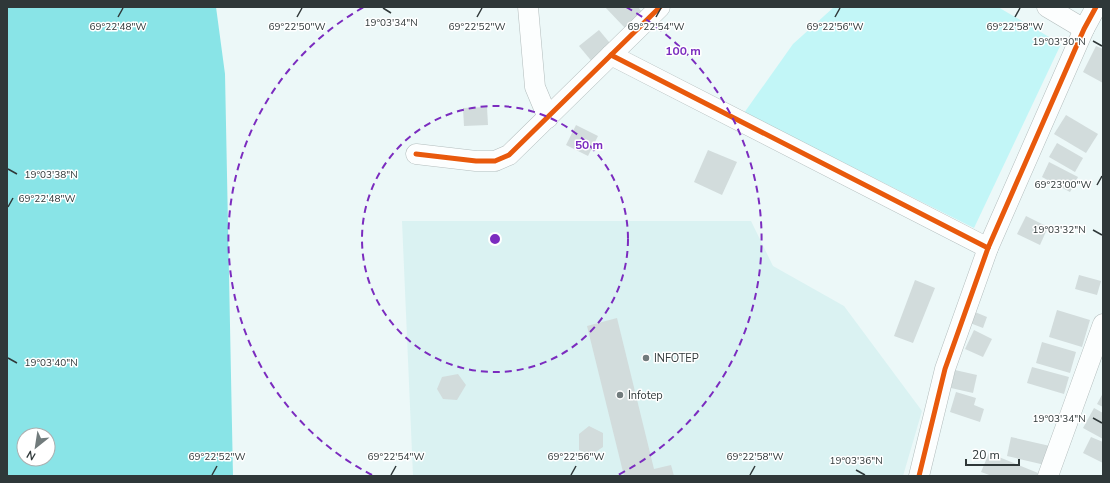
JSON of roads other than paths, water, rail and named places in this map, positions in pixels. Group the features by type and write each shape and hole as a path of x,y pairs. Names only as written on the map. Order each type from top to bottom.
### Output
{"street":[{"path":"528,7 535,87 548,118"},
{"path":"416,154 476,161 495,161 509,155 660,7"},
{"path":"1047,7 1084,29"},
{"path":"919,476 945,369 988,248 1084,29 1096,7"},
{"path":"611,55 988,248"},
{"path":"1048,476 1103,324"}],"place":[{"name":"INFOTEP","path":"646,358"},
{"name":"Infotep","path":"620,395"}]}
